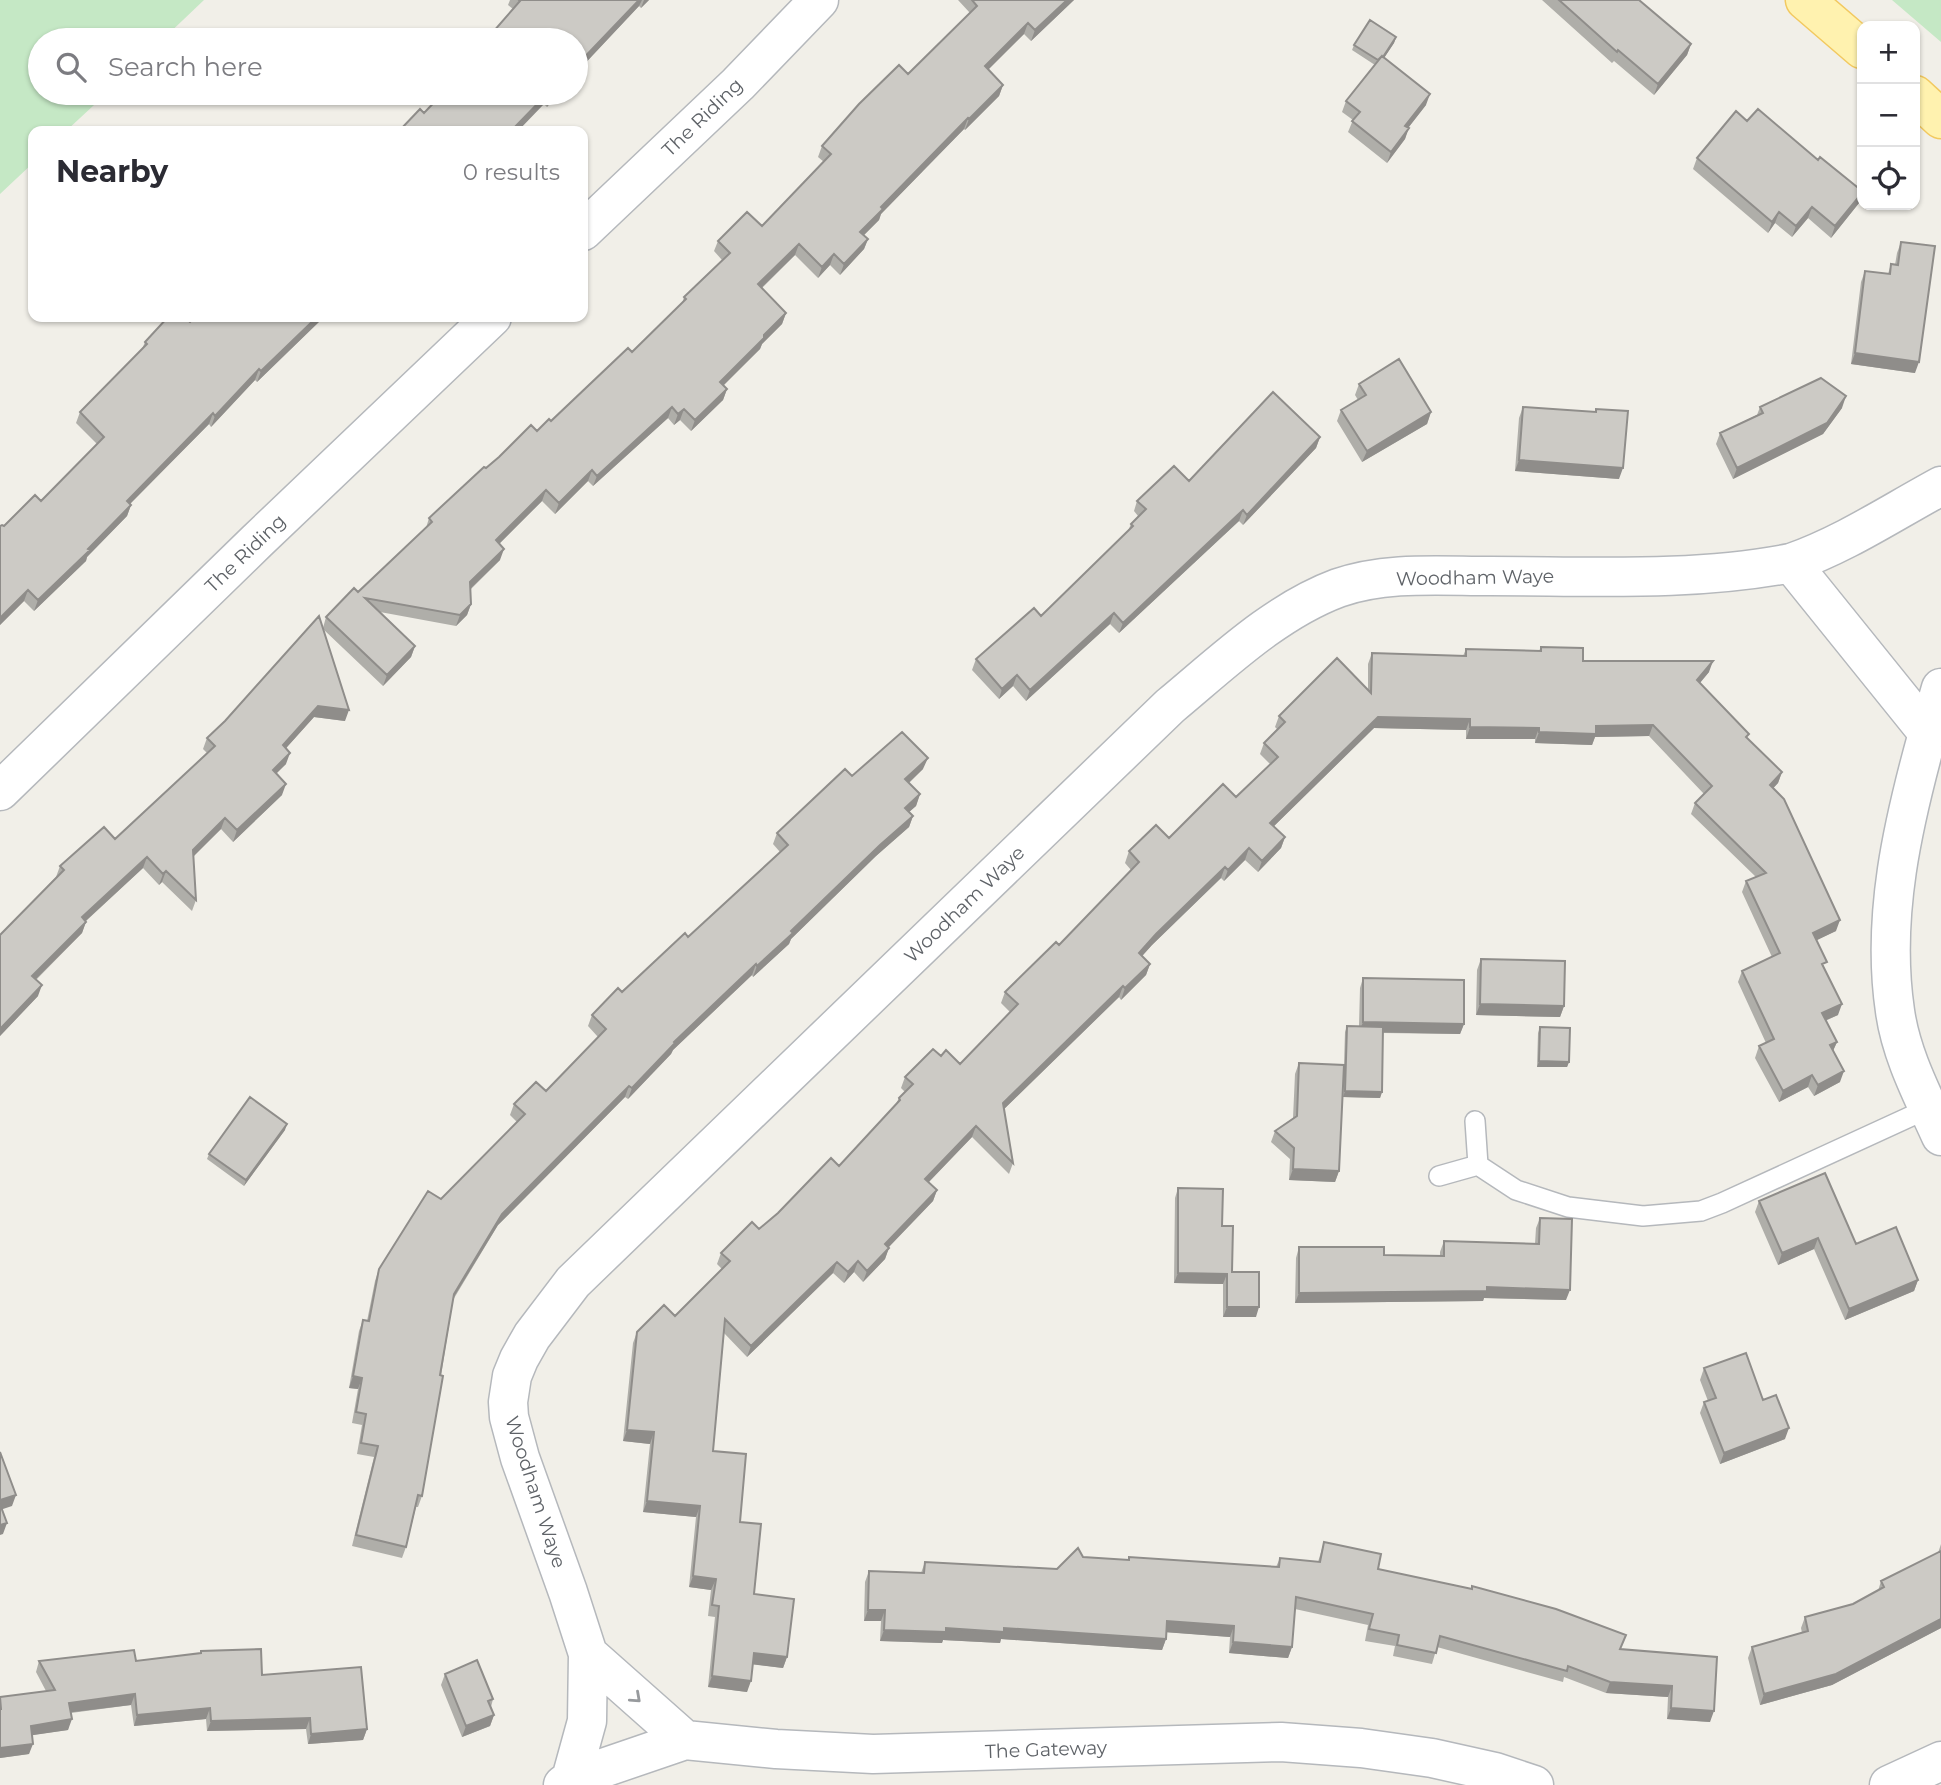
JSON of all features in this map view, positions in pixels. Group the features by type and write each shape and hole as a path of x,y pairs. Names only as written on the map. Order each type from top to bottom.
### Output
{"main road":[{"path":"1805,0 1857,45"},
{"path":"1920,100 1941,119"}],"street":[{"name":"The Riding","path":"588,226 738,84 819,0"},
{"name":"The Riding","path":"0,791 487,322"},
{"name":"Woodham Waye","path":"588,1654 520,1458 509,1417 508,1402 512,1377 532,1336 581,1274 1170,706 1254,636 1310,600 1341,587 1412,576 1664,576 1736,573 1791,563 1824,551 1941,486"},
{"path":"1791,563 1928,733"},
{"path":"1935,1122 1899,1032 1895,1012 1892,956 1896,872 1909,802 1941,688"},
{"path":"588,1654 685,1740"},
{"path":"567,1782 587,1721 588,1654"},
{"name":"The Gateway","path":"567,1782 685,1740 776,1749 873,1754 1281,1742 1361,1748 1432,1758 1495,1772 1534,1785"},
{"path":"1889,1785 1941,1761"}],"lane":[{"path":"1475,1121 1478,1165"},
{"path":"1478,1165 1516,1190 1568,1208 1643,1216 1701,1211 1935,1122"},
{"path":"1439,1177 1478,1165"}],"green space":[{"path":"0,0 204,0 175,28 28,28 28,105 94,105 71,126 28,126 28,168 0,194"},
{"path":"1892,0 1941,0 1941,42 1920,24 1920,21"}],"building":[{"path":"639,0 588,53 588,28 496,28 520,1"},
{"path":"972,0 1067,0 1035,30 1028,23 985,66 1003,85 881,207 883,209 860,232 868,239 844,264 834,254 822,267 799,244 758,284 786,313 720,382 727,389 695,420 684,409 678,414 672,407 597,476 592,470 559,503 546,490 496,540 504,549 470,582 471,604 460,615 365,598 415,646 387,675 326,617 354,588 358,592 432,522 429,518 531,425 537,431 549,419 551,421 628,348 632,352 730,253 718,241 747,212 762,226 831,154 822,146 859,104 899,65 908,74 977,6"},
{"path":"1559,0 1639,0 1691,44 1658,84 1618,50 1617,52"},
{"path":"1370,20 1396,37 1378,60 1354,45"},
{"path":"1382,56 1430,94 1405,126 1409,128 1391,152 1352,121 1360,112 1346,101"},
{"path":"432,105 536,105 516,126 404,126 420,109 424,113"},
{"path":"1758,109 1818,160 1820,157 1857,187 1857,199 1835,226 1812,207 1796,226 1779,212 1772,222 1697,158 1736,111 1747,121"},
{"path":"1901,242 1935,246 1919,362 1855,353 1865,271 1890,274 1891,264 1898,265"},
{"path":"163,322 312,322 261,371 259,369 215,416 213,413 127,501 131,505 88,549 90,550 38,600 28,590 0,618 0,526 4,526 35,495 41,501 104,437 80,412 147,344 145,342"},
{"path":"1399,359 1431,412 1367,451 1341,410 1366,395 1359,384"},
{"path":"1821,378 1846,396 1827,423 1737,468 1720,433 1763,413 1760,407"},
{"path":"1273,392 1320,437 1247,515 1243,510 1123,623 1114,613 1030,690 1017,675 1002,689 976,659 1034,608 1041,616 1133,526 1131,524 1146,509 1137,501 1174,466 1189,481"},
{"path":"1523,407 1596,412 1596,409 1628,411 1623,468 1519,460"},
{"path":"319,616 349,710 318,706 283,745 290,753 273,770 286,784 237,830 225,818 193,850 196,900 166,871 163,874 147,857 82,917 86,922 32,976 42,985 0,1029 0,935 64,870 60,866 104,827 115,839 215,746 207,738"},
{"path":"1541,647 1583,648 1583,661 1713,661 1697,680 1749,734 1746,737 1782,772 1770,785 1784,799 1840,920 1813,933 1827,962 1822,964 1842,1004 1822,1013 1837,1042 1830,1045 1844,1071 1818,1085 1812,1075 1783,1091 1759,1046 1774,1039 1742,971 1780,953 1746,881 1766,873 1695,803 1712,786 1653,725 1596,726 1596,734 1539,732 1539,728 1470,727 1470,719 1378,717 1270,823 1285,837 1262,861 1249,848 1228,870 1225,867 1139,953 1150,964 1125,988 1123,986 1003,1103 1013,1163 976,1126 925,1179 937,1190 885,1244 889,1248 867,1271 858,1261 848,1272 837,1262 751,1346 725,1319 713,1451 746,1454 740,1522 761,1524 754,1594 794,1599 787,1657 754,1653 751,1681 712,1676 719,1606 712,1605 716,1579 693,1576 700,1506 647,1501 654,1432 627,1430 637,1332 664,1305 675,1316 730,1261 721,1253 752,1222 759,1229 831,1158 839,1166 913,1084 905,1077 933,1049 941,1056 946,1050 960,1064 1018,1004 1005,992 1056,942 1059,945 1139,862 1129,851 1156,825 1169,838 1223,784 1236,797 1278,757 1264,743 1285,722 1279,716 1337,658 1371,693 1372,653 1466,656 1466,649 1541,651"},
{"path":"902,732 928,758 905,779 920,794 905,808 913,816 791,931 793,933 757,966 756,964 674,1042 632,1088 629,1086 502,1214 454,1294 422,1496 418,1495 406,1547 356,1535 378,1446 361,1443 366,1414 356,1412 362,1378 353,1376 363,1320 369,1321 379,1269 428,1191 441,1199 525,1114 514,1104 536,1082 546,1091 606,1029 592,1015 618,988 622,992 685,933 688,937 788,845 777,833 845,769 852,776"},
{"path":"1481,959 1565,961 1564,1006 1480,1004"},
{"path":"1363,978 1464,980 1464,1024 1363,1022"},
{"path":"1347,1026 1383,1027 1382,1092 1345,1091"},
{"path":"1540,1027 1570,1028 1569,1062 1539,1061"},
{"path":"1299,1063 1344,1065 1339,1171 1293,1169 1294,1148 1275,1131 1297,1116"},
{"path":"250,1097 287,1124 246,1180 209,1154"},
{"path":"1825,1173 1856,1244 1896,1227 1918,1280 1849,1309 1818,1238 1782,1253 1759,1201"},
{"path":"1178,1188 1223,1189 1222,1226 1233,1226 1232,1272 1259,1272 1259,1307 1227,1307 1227,1274 1178,1273"},
{"path":"1540,1218 1572,1219 1570,1290 1487,1287 1487,1291 1299,1293 1299,1247 1384,1247 1384,1255 1444,1256 1444,1241 1539,1244"},
{"path":"1746,1353 1763,1400 1776,1395 1789,1428 1724,1453 1704,1402 1716,1398 1704,1368"},
{"path":"0,1452 16,1495 0,1500"},
{"path":"0,1504 7,1523 0,1525"},
{"path":"1324,1542 1381,1554 1378,1569 1472,1589 1472,1586 1556,1609 1626,1635 1620,1649 1717,1657 1714,1711 1671,1708 1672,1686 1610,1682 1568,1666 1567,1671 1440,1636 1436,1653 1397,1645 1399,1635 1369,1629 1373,1614 1296,1597 1292,1647 1233,1642 1234,1626 1167,1621 1166,1639 1004,1628 1004,1632 946,1628 946,1632 884,1630 885,1610 868,1610 869,1571 924,1573 925,1562 1057,1569 1078,1548 1083,1557 1129,1560 1129,1557 1279,1567 1280,1558 1320,1562"},
{"path":"1941,1551 1941,1619 1836,1674 1764,1694 1752,1647 1808,1631 1805,1617 1853,1604 1884,1587 1881,1581"},
{"path":"261,1649 262,1675 361,1667 367,1729 311,1734 310,1718 211,1721 210,1708 137,1715 135,1694 69,1703 72,1719 31,1726 33,1744 0,1748 0,1697 55,1690 39,1661 134,1650 136,1661 201,1651"},
{"path":"477,1660 493,1699 488,1701 494,1715 466,1726 445,1674"}]}
